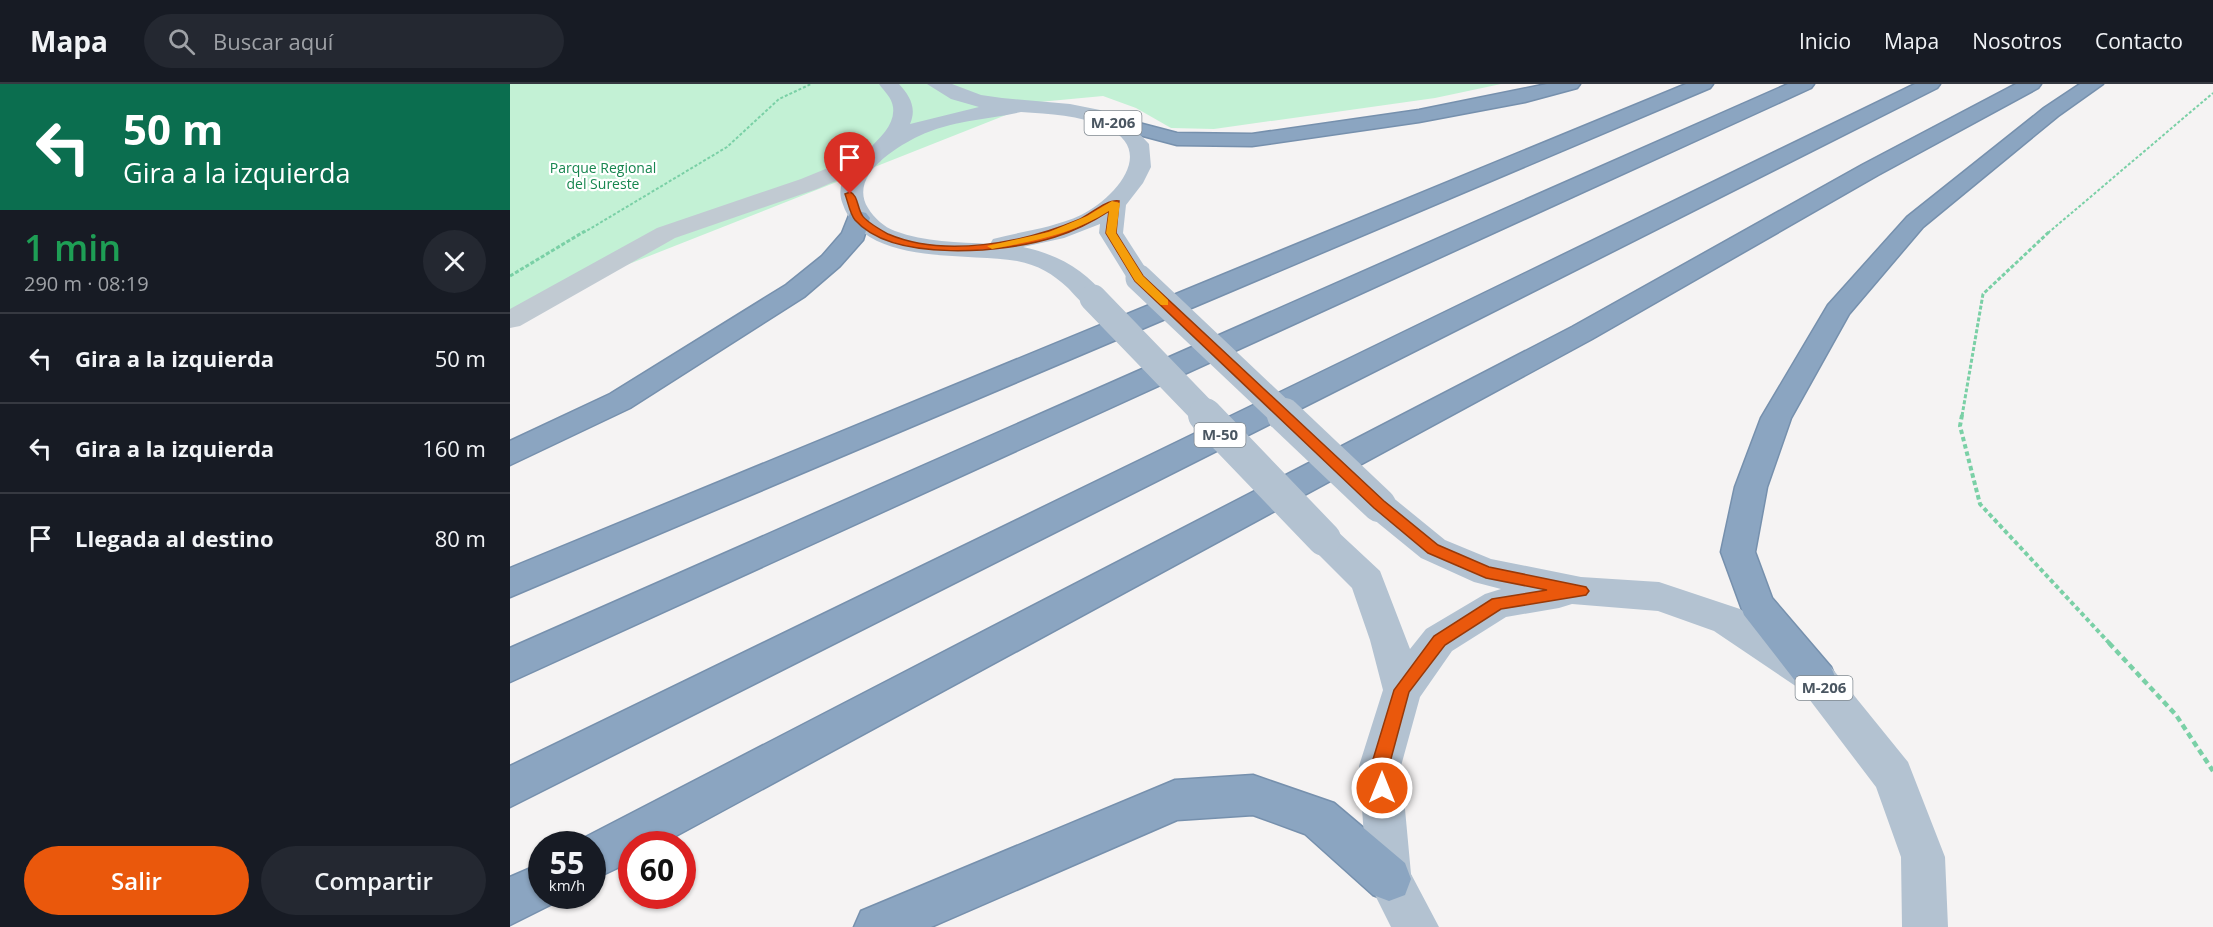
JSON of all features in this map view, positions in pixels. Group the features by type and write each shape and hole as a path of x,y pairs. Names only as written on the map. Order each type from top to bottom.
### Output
{"highway":[{"path":"1116,123 1177,139 1252,140 1419,116 1525,96 1570,84"},
{"path":"510,583 1703,84"},
{"path":"510,666 1804,84"},
{"name":"M-50","path":"510,787 1929,84"},
{"path":"606,851 1582,333 1870,170 2031,84"},
{"path":"1817,679 1757,605 1738,552 1751,487 1776,418 1837,311 1915,222 2051,112 2093,84"},
{"path":"510,454 620,401 795,291 831,261 854,235 854,206"},
{"path":"877,927 1175,800 1253,795 1319,818 1389,879"},
{"path":"510,902 528,892"}],"main road":[{"name":"M-206","path":"889,84 904,105 904,122 855,176 854,206 883,235 919,246 980,248 1035,257 1064,270 1367,581 1389,640 1402,690"},
{"name":"M-206","path":"937,84 950,92 977,102 1015,107 1077,110 1116,123 1138,144 1141,168 1127,191 1115,203 1091,218 1051,235 980,248"},
{"name":"M-206","path":"876,153 912,131 958,115 1015,107"},
{"name":"M-206","path":"1115,203 1111,233 1139,278 1379,505 1433,549 1486,572 1581,591 1659,597 1727,620 1817,679 1893,776 1923,857 1925,927"},
{"name":"M-206","path":"1416,927 1389,879 1380,766 1402,690 1439,640 1498,604 1581,591"}],"lane":[{"path":"510,320 666,233 808,184 876,153"},
{"path":"762,198 815,192 854,206"}],"path":[{"path":"510,276 727,147 779,99 811,84"},
{"path":"2213,93 2050,231 1983,294 1960,426 1980,504 2176,714 2213,771"}],"green space":[{"name":"Parque Regional del Sureste","path":"510,84 1501,84 1435,98 1214,129 1171,128 1136,108 1103,96 1039,102 510,311"}],"slow traffic":[{"path":"992,246 1051,235 1091,218 1115,203 1111,233 1139,278 1164,302"}],"route":[{"path":"850,194 858,218 883,235 919,246 980,248 1051,235 1091,218 1115,203 1111,233 1139,278 1379,505 1433,549 1486,572 1581,591 1498,604 1439,640 1402,690 1380,766 1382,788"}]}
